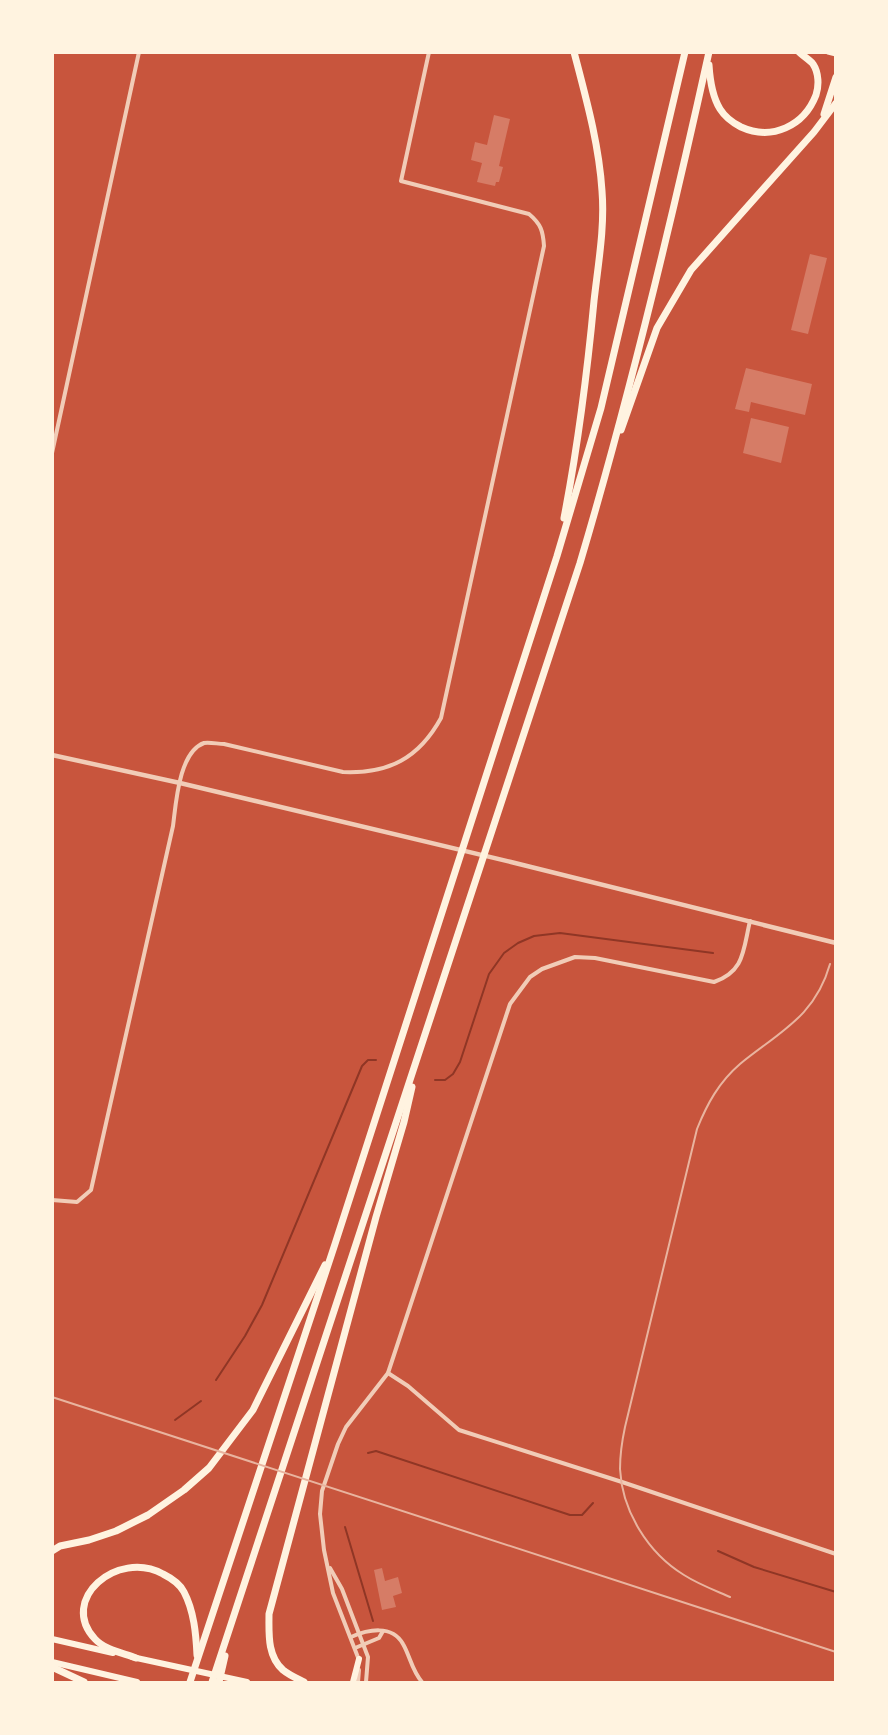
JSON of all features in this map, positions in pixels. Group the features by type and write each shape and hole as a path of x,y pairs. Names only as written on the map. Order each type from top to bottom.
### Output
{"highway":[{"path":"557,556 579,441 601,235 602,193 597,148 574,52"},
{"path":"190,1683 335,1244 557,556 601,408 684,52"},
{"path":"709,54 712,90 720,110 747,129 769,133 790,127 798,121 807,113 818,91 813,64 799,52"},
{"path":"212,1683 580,563 613,452 686,158 709,54"},
{"path":"814,132 827,108 836,77"},
{"path":"613,452 647,351 673,298 691,270 814,132 836,103"},
{"path":"304,1683 283,1670 276,1661 269,1645 269,1614 376,1217 404,1122 421,1046"},
{"path":"52,1551 60,1546 116,1531 148,1515 184,1490 209,1468 253,1410 335,1244"},
{"path":"136,1658 107,1648 95,1640 88,1629 85,1616 85,1604 89,1592 98,1582 113,1572 132,1567 156,1570 178,1584 184,1591 196,1628 198,1659"},
{"path":"219,1683 233,1617"},
{"path":"52,1667 84,1683"}],"main road":[{"path":"828,52 836,54"},
{"path":"52,1639 247,1683"},
{"path":"353,1683 359,1659"},
{"path":"52,1662 137,1683"}],"street":[{"path":"52,453 139,52"},
{"path":"52,1200 77,1202 91,1190 186,759 196,748 206,742 224,744 343,772 358,773 399,762 417,751 441,718 544,240 540,222 529,214 401,181 429,52"},
{"path":"52,755 511,862 836,943"},
{"path":"358,1683 359,1659 333,1593 321,1535 320,1514 325,1484 346,1427 388,1373 510,1004 530,977 542,969 575,957 595,958 714,982 727,977 737,969 750,921"},
{"path":"388,1373 405,1384 459,1430 836,1554"},
{"path":"328,1563 342,1589 364,1645 368,1666 366,1683"},
{"path":"351,1637 375,1629 392,1634 403,1643 422,1683"},
{"path":"355,1648 379,1638 383,1631"}],"building":[{"path":"494,115 510,119 499,166 503,167 499,182 496,182 495,186 477,182 482,163 471,160 475,142 487,145"},
{"path":"810,254 827,258 808,334 791,330"},
{"path":"746,368 812,384 805,415 751,402 749,412 735,409"},
{"path":"751,418 789,427 781,463 743,453"},
{"path":"382,1568 385,1581 398,1577 402,1593 393,1596 396,1607 382,1610 374,1570"}],"waterway":[{"path":"435,1080 445,1080 453,1074 460,1062 489,974 504,953 518,943 534,936 560,933 713,953"},
{"path":"216,1380 262,1305 362,1066 368,1060 376,1060"},
{"path":"175,1420 201,1401"},
{"path":"368,1453 376,1451 570,1515 582,1515 593,1503"},
{"path":"345,1527 373,1621"},
{"path":"718,1551 754,1567 836,1592"}],"railway":[{"path":"730,1597 684,1575 671,1566 648,1543 632,1515 622,1485 620,1469 622,1443 697,1129 709,1102 726,1078 740,1064 794,1022 805,1010 815,997 830,964"},
{"path":"52,1397 836,1652"}]}
